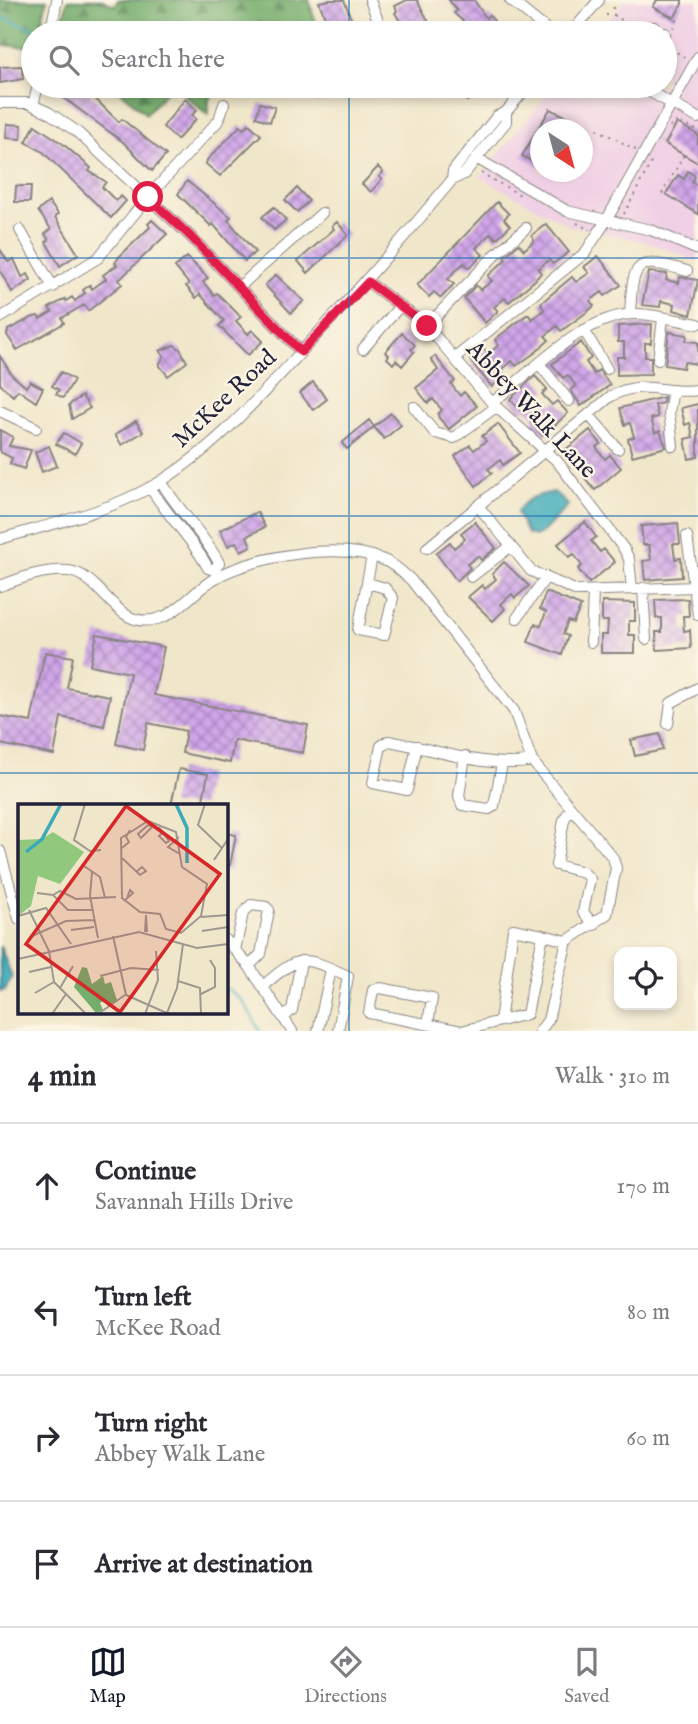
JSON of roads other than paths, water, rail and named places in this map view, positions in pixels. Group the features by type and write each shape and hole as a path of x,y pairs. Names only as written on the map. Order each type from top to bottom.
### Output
{"street":[{"path":"53,21 57,0"},
{"path":"370,0 378,21"},
{"path":"510,0 536,21"},
{"path":"581,21 599,0"},
{"path":"677,93 693,58"},
{"path":"33,105 35,98"},
{"name":"McKee Road","path":"452,180 453,171 497,116 506,113 518,98"},
{"path":"661,98 698,118"},
{"path":"455,358 580,259 611,222 648,156 675,98"},
{"path":"0,103 33,105 76,131 148,197 301,352"},
{"path":"0,318 98,258 148,197 219,120 224,104"},
{"name":"McKee Road","path":"0,538 90,513 149,487 161,481 223,432 368,282 452,180 464,174 506,122 506,113"},
{"path":"476,158 567,211 665,234 698,250"},
{"path":"239,287 322,213"},
{"path":"427,326 496,254 526,228"},
{"path":"20,230 53,287"},
{"path":"630,314 632,278 637,269 654,262 687,271"},
{"name":"Abbey Walk Lane","path":"368,282 427,326 494,405 544,453 557,461 624,549 638,589 646,639"},
{"path":"363,349 400,306"},
{"path":"414,407 435,433 454,438 584,330 618,315 630,314 698,324"},
{"path":"658,360 663,318"},
{"path":"584,330 607,369"},
{"path":"540,365 569,401"},
{"path":"427,548 589,415 626,388 698,390"},
{"path":"673,390 669,412 673,446"},
{"path":"0,411 36,428"},
{"path":"589,415 618,449"},
{"path":"161,481 172,501 198,529 219,563 216,573"},
{"path":"149,487 208,568 216,573"},
{"path":"479,507 531,571 577,591 695,587"},
{"path":"187,537 198,529"},
{"path":"687,536 698,615"},
{"path":"471,577 510,547"},
{"path":"0,586 30,575 69,571 90,581 113,607 125,615 150,619 164,617 216,573 253,561 308,554 355,553 372,556 395,566 411,580 514,711 532,761 613,858 616,868 607,914 594,925 567,940 513,929 500,1021"},
{"path":"368,583 385,588 393,598 384,635 358,630 372,556"},
{"path":"517,618 547,578"},
{"path":"591,642 593,592"},
{"path":"668,724 671,703 698,688"},
{"path":"417,746 407,790 373,783 381,746 388,741 417,746 502,764 532,761"},
{"path":"465,756 458,796 462,805 489,809 494,806 502,764"},
{"path":"571,807 564,820 556,865 583,872 590,879 583,912 594,925"},
{"path":"0,851 18,915"},
{"path":"235,950 245,910 251,905 266,907 269,910 261,954 249,966"},
{"path":"428,1024 432,998 380,988 373,990 369,1013 462,1031 527,1014 543,935"},
{"path":"540,1031 548,1020 567,940"},
{"path":"228,942 249,966 292,1031"},
{"path":"284,1017 292,1010 302,961"},
{"path":"263,986 291,962 324,963 348,976 338,1031"},
{"path":"318,1031 331,969"}],"water":[{"path":"554,492 568,505 544,531 535,536 527,534 517,512 529,500"},
{"path":"0,946 12,977 5,990 0,991"}],"waterway":[{"path":"0,17 21,24"},
{"path":"228,990 243,1001 260,1031"}]}
